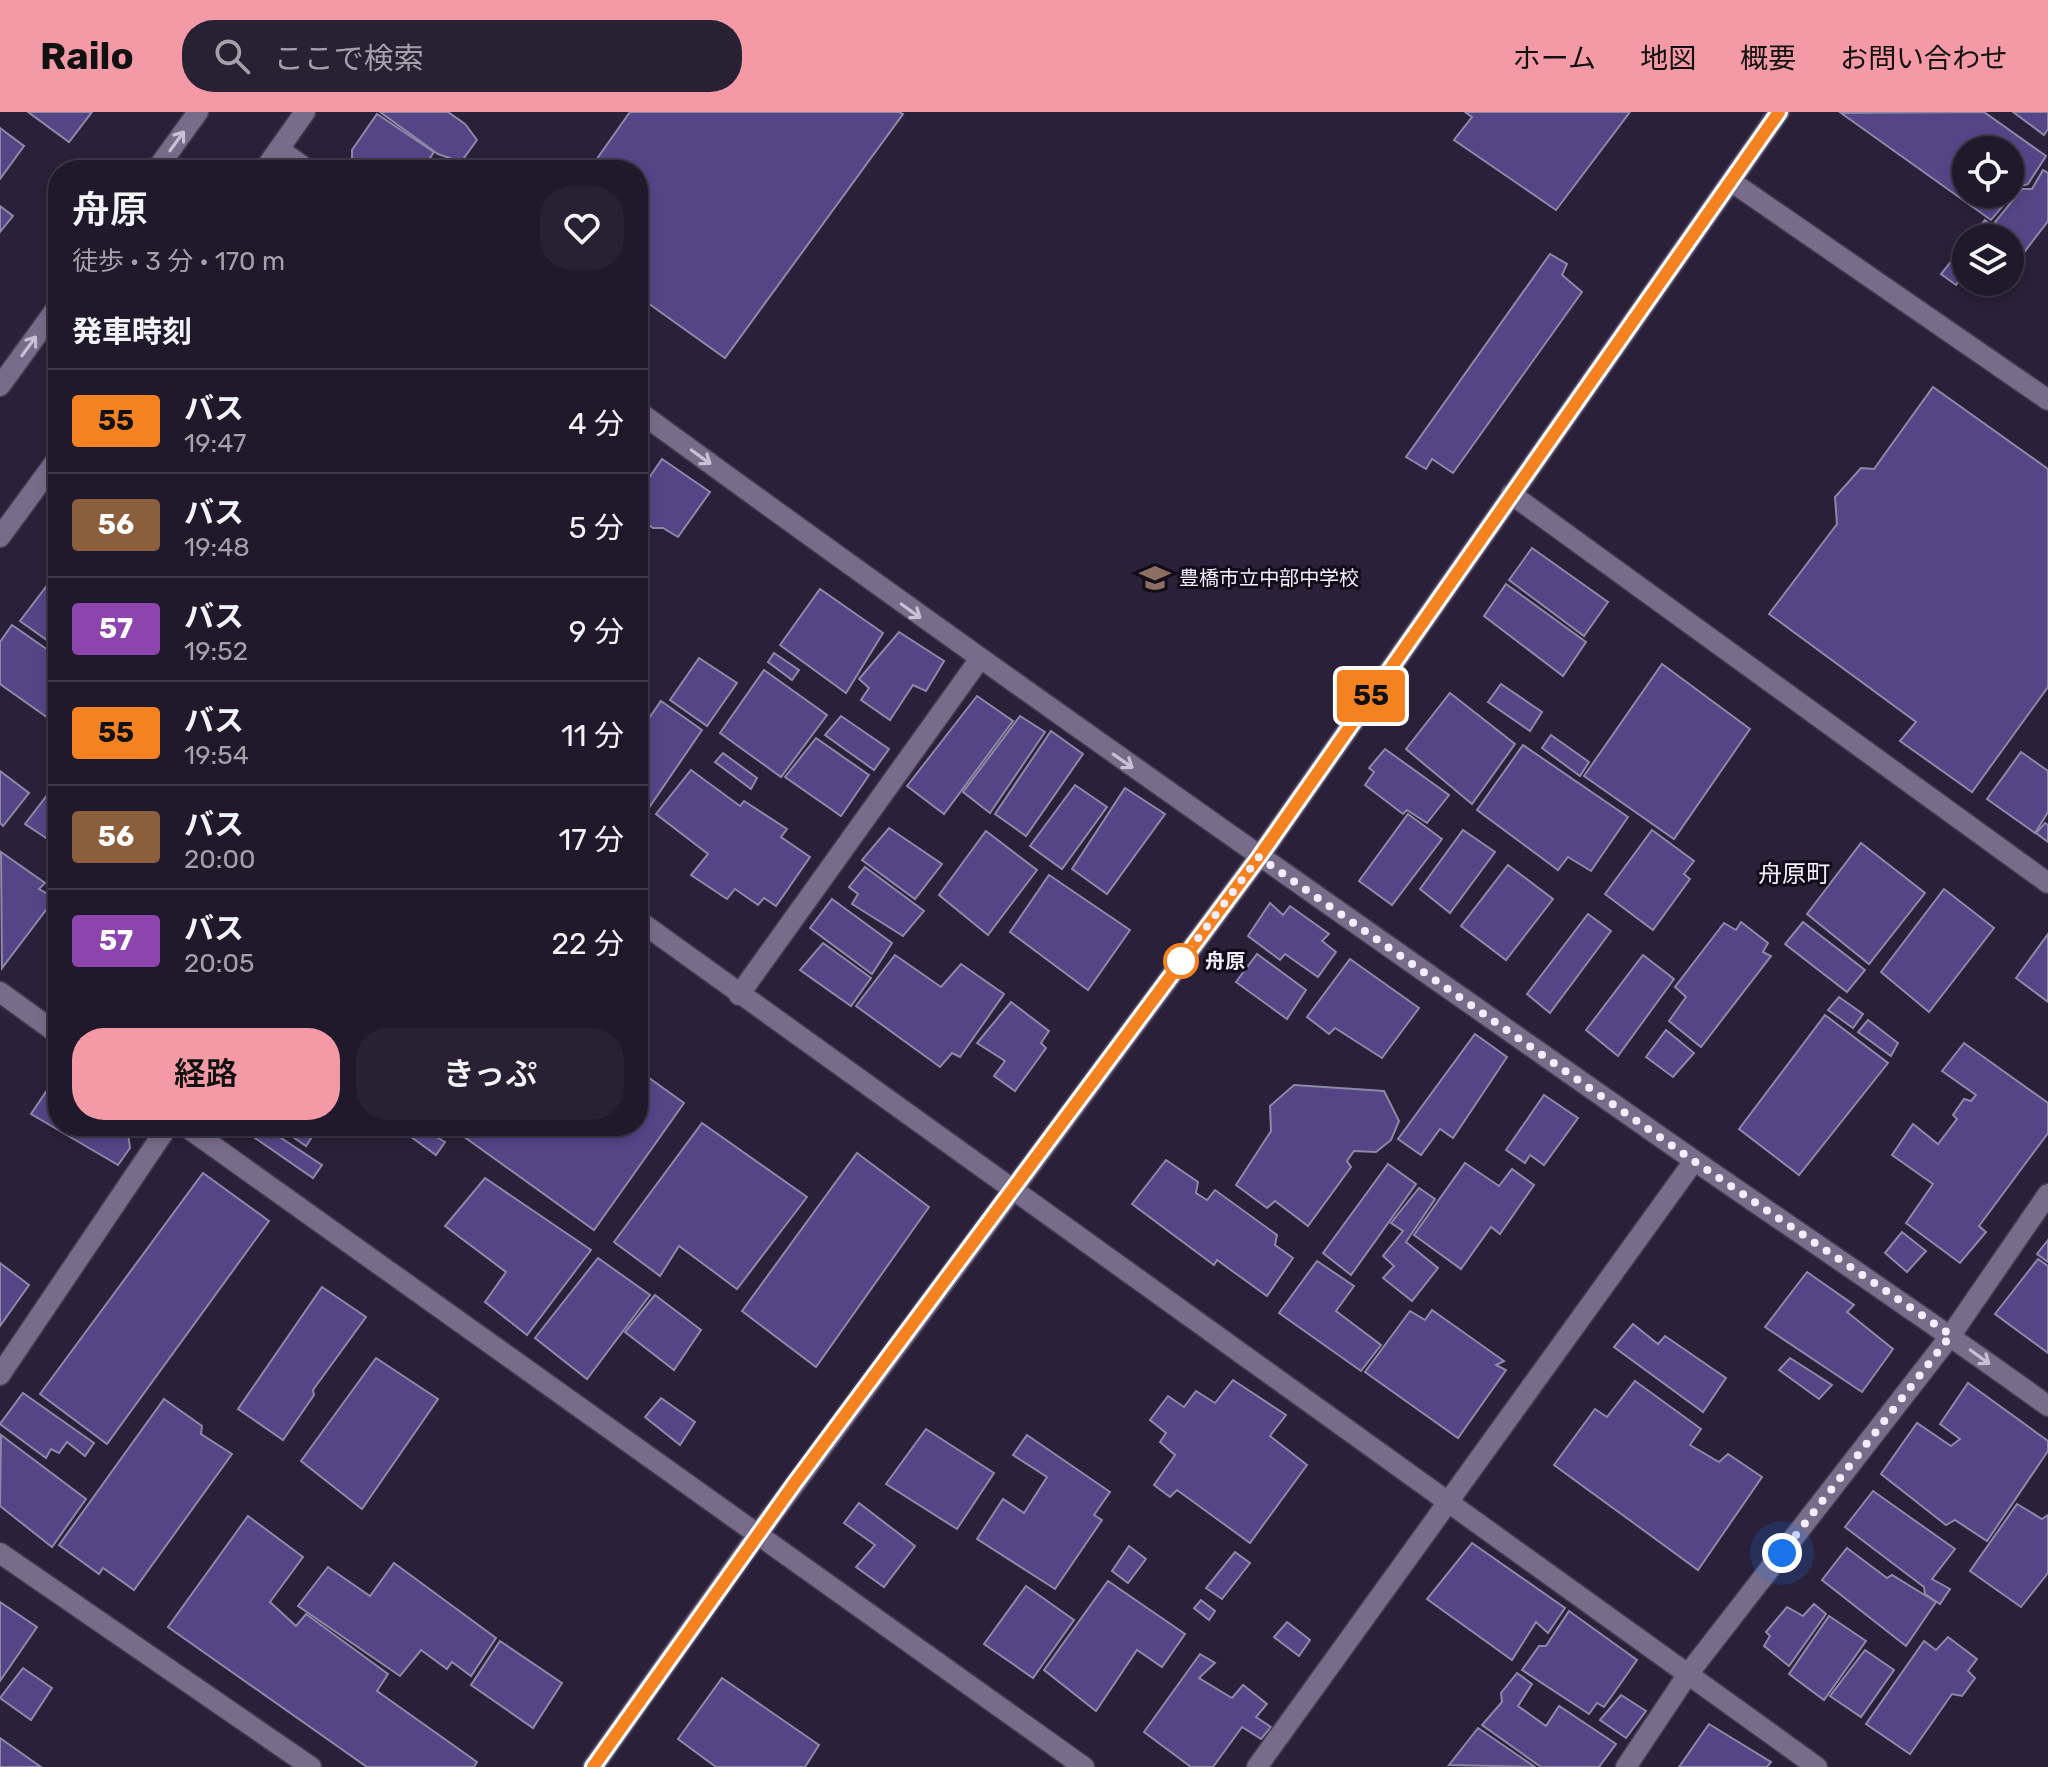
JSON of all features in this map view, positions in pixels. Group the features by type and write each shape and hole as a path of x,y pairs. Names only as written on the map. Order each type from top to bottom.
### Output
{"street":[{"path":"163,160 198,112"},
{"path":"271,160 305,112"},
{"path":"593,1767 758,1534 1011,1188 1259,857 1779,112"},
{"path":"279,149 294,160"},
{"path":"1732,182 2048,400"},
{"path":"0,386 48,320"},
{"path":"648,418 979,660 1694,1161 1951,1335 2048,1406"},
{"path":"0,537 48,487"},
{"path":"1511,494 2048,883"},
{"path":"739,995 979,660"},
{"path":"648,927 1817,1767"},
{"path":"0,992 48,1027"},
{"path":"0,1375 161,1136"},
{"path":"199,1136 1084,1767"},
{"path":"1257,1767 1694,1161"},
{"path":"1626,1767 1688,1674 1951,1335 2048,1194"},
{"path":"0,1553 311,1767"}],"building":[{"path":"28,112 92,112 69,142"},
{"path":"380,112 448,112 465,124 477,140 462,160 438,154"},
{"path":"630,112 903,114 725,358 648,303 648,160 596,160"},
{"path":"1465,112 1630,112 1556,210 1454,140 1472,117"},
{"path":"1984,112 2018,136 1952,136 1952,192 1841,113"},
{"path":"2013,112 2048,112 2048,129 2044,135"},
{"path":"377,114 434,152 429,160 352,160 352,150"},
{"path":"0,128 24,146 0,179"},
{"path":"2024,140 2046,156 2024,185"},
{"path":"2043,170 2048,173 2048,221 2024,252 2024,224 1995,222 2006,208 2024,208 2024,189 2032,189"},
{"path":"0,206 13,216 0,232"},
{"path":"1974,208 2001,208 1991,220"},
{"path":"1550,254 1567,264 1562,275 1582,292 1453,473 1432,459 1426,469 1406,457"},
{"path":"1952,260 1952,282 1941,274"},
{"path":"1933,387 2048,469 2048,687 1972,792 1900,741 1916,722 1769,614 1837,524 1835,497 1861,468 1874,469"},
{"path":"662,459 710,492 678,537 663,528 648,524 648,479"},
{"path":"1532,548 1608,602 1584,636 1509,580"},
{"path":"48,584 48,641 20,621"},
{"path":"1506,584 1586,642 1563,676 1484,616"},
{"path":"820,589 883,633 846,693 780,645"},
{"path":"12,625 48,650 48,718 0,684 0,642"},
{"path":"899,632 944,661 926,691 913,685 890,720 861,700 869,688 859,679"},
{"path":"774,653 799,670 792,680 768,662"},
{"path":"699,658 737,683 707,726 670,700"},
{"path":"1662,664 1750,729 1674,839 1584,776"},
{"path":"764,670 827,715 781,777 720,733"},
{"path":"1501,684 1542,712 1530,731 1488,702"},
{"path":"1450,693 1515,744 1472,804 1406,749"},
{"path":"977,696 1013,721 944,814 907,786"},
{"path":"661,701 702,730 648,809 648,720"},
{"path":"841,716 889,749 874,770 825,735"},
{"path":"1020,716 1045,732 990,813 963,792"},
{"path":"1051,731 1083,754 1026,836 995,814"},
{"path":"1551,735 1589,762 1580,776 1542,748"},
{"path":"816,738 869,775 841,816 785,777"},
{"path":"1523,745 1628,817 1591,871 1568,857 1558,870 1477,810"},
{"path":"1385,749 1449,795 1427,823 1407,810 1403,814 1365,785 1374,772 1369,768"},
{"path":"2021,752 2048,771 2048,812 2035,833 1987,799"},
{"path":"723,753 757,778 751,789 715,762"},
{"path":"691,770 740,806 744,801 787,829 781,837 810,857 776,906 764,898 758,905 735,889 727,899 691,875 708,854 656,814"},
{"path":"0,771 29,793 3,826 0,823"},
{"path":"1075,785 1107,807 1062,869 1030,846"},
{"path":"1125,788 1165,814 1107,894 1072,869"},
{"path":"48,794 48,839 25,824"},
{"path":"1408,814 1442,839 1392,905 1359,881"},
{"path":"2045,823 2048,825 2048,842 2036,833"},
{"path":"889,828 942,864 915,899 862,860"},
{"path":"1463,830 1495,852 1450,913 1420,889"},
{"path":"1652,830 1694,861 1684,874 1690,879 1653,930 1605,894"},
{"path":"986,831 1037,870 988,935 939,895"},
{"path":"1861,843 1925,893 1869,964 1807,914"},
{"path":"1,852 45,883 39,889 48,894 48,907 2,968"},
{"path":"1508,865 1553,899 1506,960 1461,926"},
{"path":"865,867 924,911 903,936 852,904 858,894 849,887"},
{"path":"1049,875 1130,930 1088,990 1010,932"},
{"path":"1944,889 1994,928 1929,1012 1881,972"},
{"path":"832,899 892,943 872,974 810,928"},
{"path":"1270,903 1283,915 1290,906 1329,934 1322,941 1336,952 1318,977 1285,954 1280,960 1248,936"},
{"path":"1588,914 1611,931 1550,1013 1527,994"},
{"path":"1741,922 1768,943 1763,952 1771,956 1701,1047 1669,1021 1686,997 1675,987 1724,923 1736,930"},
{"path":"1803,922 1865,970 1847,992 1785,944"},
{"path":"2048,934 2048,1002 2016,978"},
{"path":"823,943 871,978 851,1006 800,970"},
{"path":"1257,954 1306,990 1287,1019 1236,982"},
{"path":"895,955 941,987 961,964 1004,994 960,1057 952,1053 940,1067 856,1006"},
{"path":"1643,955 1674,979 1618,1056 1586,1030"},
{"path":"1350,959 1419,1008 1382,1058 1335,1028 1329,1034 1307,1017"},
{"path":"1839,997 1863,1014 1853,1028 1828,1010"},
{"path":"1011,1002 1049,1031 1041,1043 1046,1048 1015,1091 994,1076 1005,1061 977,1043"},
{"path":"1825,1015 1888,1063 1799,1175 1739,1129"},
{"path":"1868,1020 1898,1043 1891,1056 1858,1032"},
{"path":"1666,1030 1694,1053 1673,1077 1646,1057"},
{"path":"1475,1034 1507,1057 1453,1138 1440,1129 1421,1155 1398,1139"},
{"path":"1964,1043 2048,1103 2048,1133 1979,1226 1986,1232 1960,1263 1906,1223 1933,1184 1892,1155 1913,1124 1938,1144 1957,1119 1953,1115 1964,1099 1971,1101 1976,1095 1942,1071"},
{"path":"648,1077 684,1103 594,1230 463,1136 648,1136"},
{"path":"1294,1085 1384,1091 1399,1121 1391,1140 1376,1152 1354,1151 1347,1161 1351,1167 1308,1226 1275,1201 1267,1208 1236,1185 1271,1131 1270,1106"},
{"path":"48,1089 48,1124 31,1114"},
{"path":"1544,1095 1578,1118 1544,1165 1530,1155 1525,1163 1506,1150"},
{"path":"702,1123 807,1197 737,1289 679,1246 660,1276 614,1242"},
{"path":"69,1136 128,1136 130,1148 118,1165"},
{"path":"278,1136 322,1165 313,1178 255,1138"},
{"path":"292,1136 312,1136 306,1146"},
{"path":"410,1136 435,1136 445,1142 436,1155"},
{"path":"857,1153 929,1207 816,1367 742,1311"},
{"path":"1166,1160 1198,1182 1196,1193 1207,1200 1215,1190 1277,1235 1275,1245 1293,1258 1267,1296 1217,1260 1214,1265 1132,1204"},
{"path":"1465,1163 1499,1186 1512,1169 1534,1185 1500,1234 1491,1227 1461,1269 1414,1235"},
{"path":"1388,1164 1416,1184 1351,1275 1323,1253"},
{"path":"203,1173 269,1221 107,1444 40,1394"},
{"path":"485,1178 591,1250 527,1335 485,1302 506,1272 445,1226"},
{"path":"1419,1188 1435,1199 1406,1242 1438,1268 1412,1301 1383,1278 1394,1266 1383,1256 1403,1231 1391,1223"},
{"path":"1902,1232 1926,1251 1907,1272 1885,1253"},
{"path":"2048,1240 2048,1262 2037,1254"},
{"path":"598,1258 650,1295 587,1379 535,1338"},
{"path":"2038,1259 2048,1266 2048,1353 1995,1314"},
{"path":"1317,1261 1354,1286 1336,1311 1381,1345 1361,1371 1279,1313"},
{"path":"0,1263 29,1285 0,1326"},
{"path":"1807,1272 1854,1305 1847,1312 1893,1349 1862,1392 1765,1327"},
{"path":"322,1287 366,1317 313,1390 314,1395 283,1440 238,1409"},
{"path":"655,1295 701,1330 674,1370 625,1332"},
{"path":"1432,1310 1504,1361 1496,1365 1506,1370 1458,1438 1365,1372 1410,1311 1425,1320"},
{"path":"1633,1324 1658,1344 1665,1336 1726,1378 1703,1412 1614,1347"},
{"path":"376,1358 438,1399 362,1509 301,1461"},
{"path":"1790,1358 1832,1385 1819,1399 1779,1370"},
{"path":"1233,1380 1286,1415 1270,1436 1307,1465 1250,1543 1177,1490 1170,1497 1154,1485 1175,1455 1160,1442 1166,1433 1150,1420 1168,1396 1184,1407 1196,1391 1215,1403"},
{"path":"1635,1381 1701,1429 1690,1445 1719,1462 1728,1454 1762,1477 1698,1570 1554,1465 1595,1409 1607,1417"},
{"path":"1968,1383 2048,1441 2048,1451 1987,1541 1955,1520 1946,1525 1881,1474 1917,1423 1951,1446 1960,1439 1940,1424"},
{"path":"23,1393 94,1443 85,1456 67,1442 59,1453 51,1449 46,1458 0,1424"},
{"path":"661,1398 695,1422 680,1445 645,1417"},
{"path":"164,1399 202,1426 201,1434 232,1454 134,1590 103,1568 99,1574 59,1545"},
{"path":"926,1429 994,1473 957,1529 886,1484"},
{"path":"1,1435 86,1499 52,1547 0,1506"},
{"path":"1027,1435 1110,1492 1094,1515 1102,1520 1055,1589 977,1539 1003,1499 1024,1513 1047,1477 1013,1455"},
{"path":"1873,1491 1955,1549 1932,1579 1950,1589 1940,1604 1925,1594 1924,1587 1845,1527"},
{"path":"859,1503 915,1546 884,1587 856,1567 875,1545 844,1523"},
{"path":"2017,1504 2042,1519 2048,1515 2048,1573 2021,1607 1970,1571"},
{"path":"248,1516 303,1557 270,1602 296,1626 306,1614 388,1674 377,1691 477,1762 474,1767 367,1767 168,1627"},
{"path":"1472,1543 1565,1608 1548,1633 1536,1622 1512,1660 1427,1599"},
{"path":"1129,1546 1146,1559 1128,1583 1112,1571"},
{"path":"1847,1548 1887,1578 1892,1575 1936,1602 1906,1646 1822,1580"},
{"path":"1235,1552 1250,1563 1222,1599 1206,1588"},
{"path":"394,1563 496,1638 471,1676 452,1662 447,1669 421,1650 400,1676 298,1606 328,1567 370,1596"},
{"path":"1108,1581 1185,1634 1162,1667 1137,1650 1096,1711 1044,1670"},
{"path":"1026,1586 1074,1620 1033,1678 984,1644"},
{"path":"1201,1600 1215,1611 1209,1620 1194,1608"},
{"path":"0,1602 37,1627 0,1681"},
{"path":"1814,1604 1826,1614 1789,1666 1764,1646 1770,1636 1766,1632 1787,1607 1803,1616"},
{"path":"1569,1611 1637,1660 1604,1707 1597,1703 1589,1714 1522,1670 1539,1646 1546,1646"},
{"path":"1829,1616 1866,1641 1824,1700 1789,1674"},
{"path":"1287,1622 1310,1640 1299,1656 1274,1637"},
{"path":"1948,1637 1977,1659 1968,1671 1975,1678 1962,1696 1952,1694 1910,1754 1866,1724 1924,1641 1936,1650"},
{"path":"500,1641 562,1683 533,1728 471,1685"},
{"path":"1865,1650 1894,1670 1861,1717 1830,1696"},
{"path":"1200,1654 1215,1663 1199,1678 1232,1698 1243,1685 1267,1704 1256,1717 1271,1727 1261,1739 1242,1727 1213,1767 1191,1767 1144,1732"},
{"path":"23,1668 52,1688 31,1720 0,1698"},
{"path":"1517,1673 1532,1684 1518,1706 1546,1726 1559,1706 1616,1744 1599,1767 1541,1767 1482,1725 1502,1702 1501,1693"},
{"path":"722,1678 819,1745 805,1767 716,1767 678,1739"},
{"path":"1621,1695 1646,1711 1626,1738 1600,1720"},
{"path":"1709,1724 1771,1762 1767,1767 1679,1767"},
{"path":"1478,1728 1535,1767 1449,1765"},
{"path":"0,1738 41,1767 0,1767"}],"bus line":[{"name":"55","path":"593,1767 794,1484 1259,857 1779,112"}],"place":[{"name":"豊橋市立中部中学校","path":"1155,578"},
{"name":"舟原","path":"1181,961"}],"district":[{"name":"舟原町","path":"1794,874"}],"route":[{"path":"1181,961 1259,857 1694,1161 1951,1335 1782,1553"}]}
